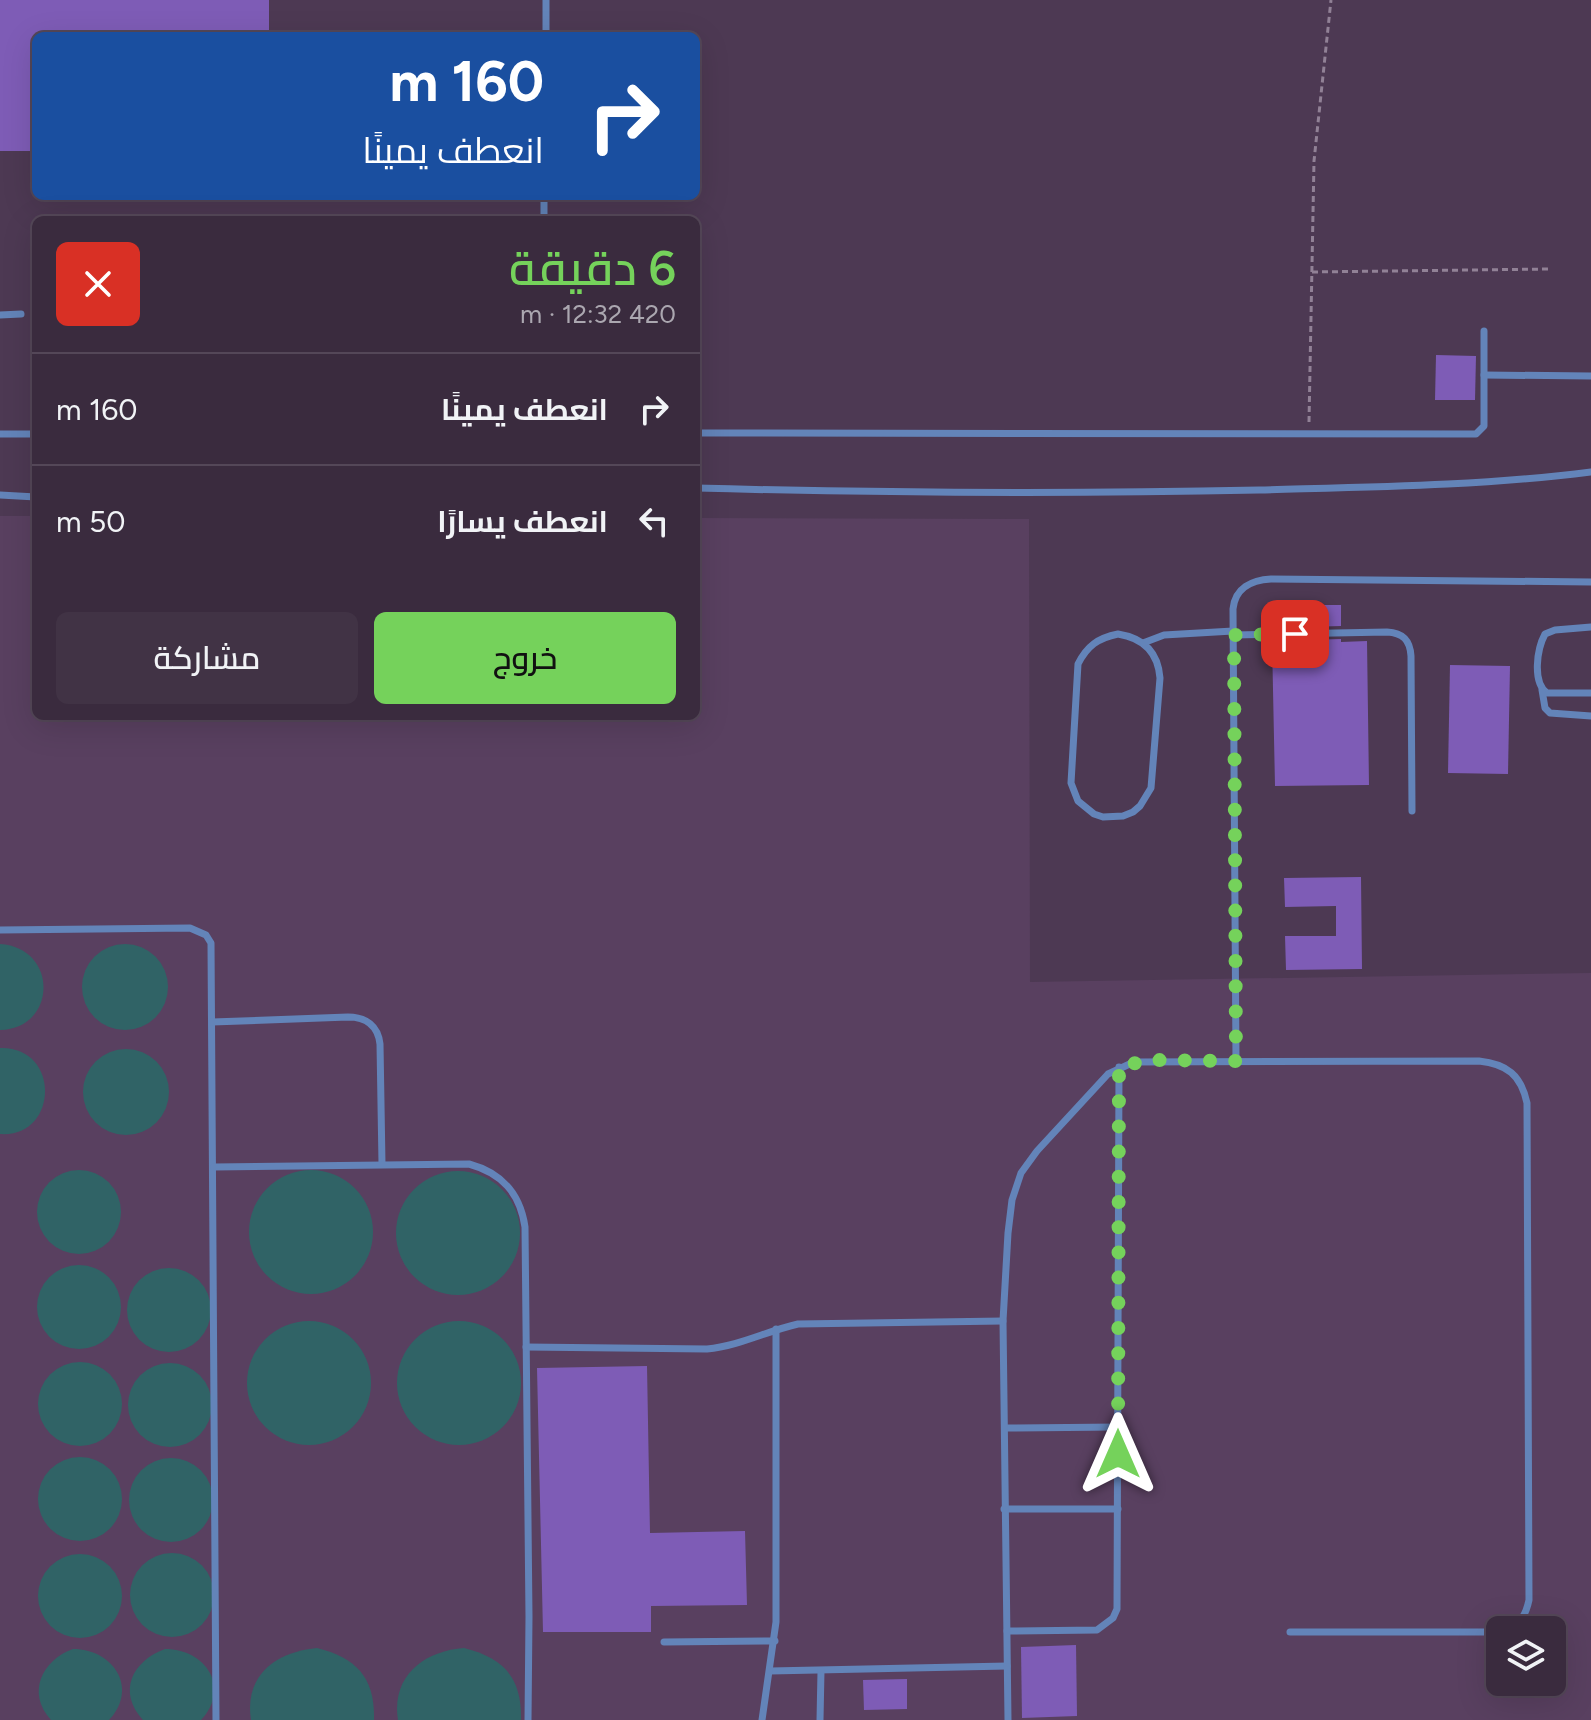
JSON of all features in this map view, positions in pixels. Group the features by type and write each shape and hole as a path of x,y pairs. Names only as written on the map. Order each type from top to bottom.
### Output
{"lane":[{"path":"546,0 546,32"},
{"path":"0,315 21,314"},
{"path":"700,433 1476,434 1484,426 1484,331"},
{"path":"1484,375 1591,376"},
{"path":"0,434 32,434"},
{"path":"700,488 928,494 1142,493 1473,484 1591,472"},
{"path":"0,495 32,497"},
{"path":"1236,1061 1234,599 1250,583 1260,579 1590,582"},
{"path":"1591,627 1555,630 1545,634 1538,674 1545,708 1550,713 1591,716"},
{"path":"1143,643 1156,658 1160,678 1151,788 1133,812 1113,818 1094,814 1078,801 1071,783 1078,664 1083,652 1093,643 1118,634 1143,643 1164,635 1397,633 1410,646 1411,656 1412,811"},
{"path":"1542,690 1547,693 1591,693"},
{"path":"0,930 199,930 211,943 216,1720"},
{"path":"212,1022 348,1017 370,1023 376,1029 380,1044 382,1164"},
{"path":"1008,1720 1003,1321 1012,1200 1028,1161 1098,1083 1119,1067 1149,1060 1479,1061 1497,1063 1512,1071 1523,1085 1527,1118 1529,1600 1525,1616"},
{"path":"1007,1631 1097,1630 1113,1618 1118,1599 1119,1067"},
{"path":"214,1167 469,1164 484,1168 508,1185 517,1198 525,1227 528,1720"},
{"path":"526,1347 707,1349 744,1342 798,1324 1003,1321"},
{"path":"762,1720 775,1641 776,1329"},
{"path":"1005,1428 1118,1427"},
{"path":"1004,1509 1118,1509"},
{"path":"1290,1632 1486,1632"},
{"path":"664,1642 775,1641"},
{"path":"770,1671 1007,1666"},
{"path":"820,1720 821,1671"}],"path":[{"path":"1309,433 1314,161 1331,0"},
{"path":"1312,272 1550,269"}],"shaded area":[{"path":"0,516 32,516 32,720 700,720 700,518 1029,519 1030,982 1591,973 1591,1720 0,1720"},
{"path":"0,944 19,949 33,959 41,973 44,988 41,1003 32,1017 19,1026 0,1030"},
{"path":"125,944 149,951 161,963 168,987 161,1011 149,1023 125,1030 101,1023 89,1011 82,987 89,963 101,951"},
{"path":"0,1048 20,1051 34,1061 42,1075 45,1092 42,1108 33,1122 19,1131 0,1134"},
{"path":"126,1049 150,1056 162,1068 169,1092 162,1116 150,1128 126,1135 102,1128 90,1116 83,1092 90,1068 102,1056"},
{"path":"79,1170 102,1177 114,1189 121,1212 114,1235 102,1247 79,1254 56,1247 44,1235 37,1212 44,1189 56,1177"},
{"path":"311,1170 335,1174 355,1188 369,1208 373,1232 369,1256 355,1276 335,1290 311,1294 287,1290 267,1276 253,1256 249,1232 253,1208 267,1188 287,1174"},
{"path":"458,1171 482,1175 502,1189 516,1209 520,1233 516,1257 502,1277 482,1291 458,1295 434,1291 414,1277 400,1257 396,1233 400,1209 414,1189 434,1175"},
{"path":"79,1265 102,1272 114,1284 121,1307 114,1330 102,1342 79,1349 56,1342 44,1330 37,1307 44,1284 56,1272"},
{"path":"169,1268 192,1275 204,1287 211,1310 204,1333 192,1345 169,1352 146,1345 134,1333 127,1310 134,1287 146,1275"},
{"path":"309,1321 333,1325 353,1339 367,1359 371,1383 367,1407 353,1427 333,1441 309,1445 285,1441 265,1427 251,1407 247,1383 251,1359 265,1339 285,1325"},
{"path":"459,1321 483,1325 503,1339 517,1359 521,1383 517,1407 503,1427 483,1441 459,1445 435,1441 415,1427 401,1407 397,1383 401,1359 415,1339 435,1325"},
{"path":"80,1362 103,1369 115,1381 122,1404 115,1427 103,1439 80,1446 57,1439 45,1427 38,1404 45,1381 57,1369"},
{"path":"170,1363 193,1370 205,1382 212,1405 205,1428 193,1440 170,1447 147,1440 135,1428 128,1405 135,1382 147,1370"},
{"path":"80,1457 103,1464 115,1476 122,1499 115,1522 103,1534 80,1541 57,1534 45,1522 38,1499 45,1476 57,1464"},
{"path":"171,1458 194,1465 206,1477 213,1500 206,1523 194,1535 171,1542 148,1535 136,1523 129,1500 136,1477 148,1465"},
{"path":"172,1553 195,1560 207,1572 214,1595 207,1618 195,1630 172,1637 149,1630 137,1618 130,1595 137,1572 149,1560"},
{"path":"80,1554 103,1561 115,1573 122,1596 115,1619 103,1631 80,1638 57,1631 45,1619 38,1596 45,1573 57,1561"},
{"path":"317,1648 343,1658 361,1672 371,1692 374,1720 251,1720 253,1690 266,1669 288,1655"},
{"path":"464,1648 490,1658 508,1672 518,1692 521,1720 398,1720 400,1691 413,1669 436,1654"},
{"path":"73,1649 100,1656 117,1672 122,1695 118,1708 109,1720 51,1720 43,1710 39,1689 41,1678 53,1661"},
{"path":"165,1649 192,1656 210,1672 214,1695 210,1708 201,1720 143,1720 135,1709 131,1699 132,1678 144,1661"}],"building":[{"path":"0,0 269,0 269,32 32,32 32,151 0,151"},
{"path":"1436,355 1476,356 1475,400 1435,400"},
{"path":"1270,605 1341,605 1341,626 1272,628"},
{"path":"1341,639 1341,642 1367,641 1369,785 1275,786 1272,641"},
{"path":"1450,665 1510,666 1508,774 1448,773"},
{"path":"1361,877 1362,969 1286,970 1285,936 1336,936 1336,906 1285,907 1284,878"},
{"path":"647,1366 650,1533 745,1531 747,1605 651,1606 651,1632 543,1632 537,1368"},
{"path":"1076,1645 1077,1716 1022,1718 1021,1647"},
{"path":"907,1679 907,1709 864,1710 863,1680"}],"route":[{"path":"1118,1454 1119,1067 1149,1060 1236,1061 1234,635 1295,634"}]}
